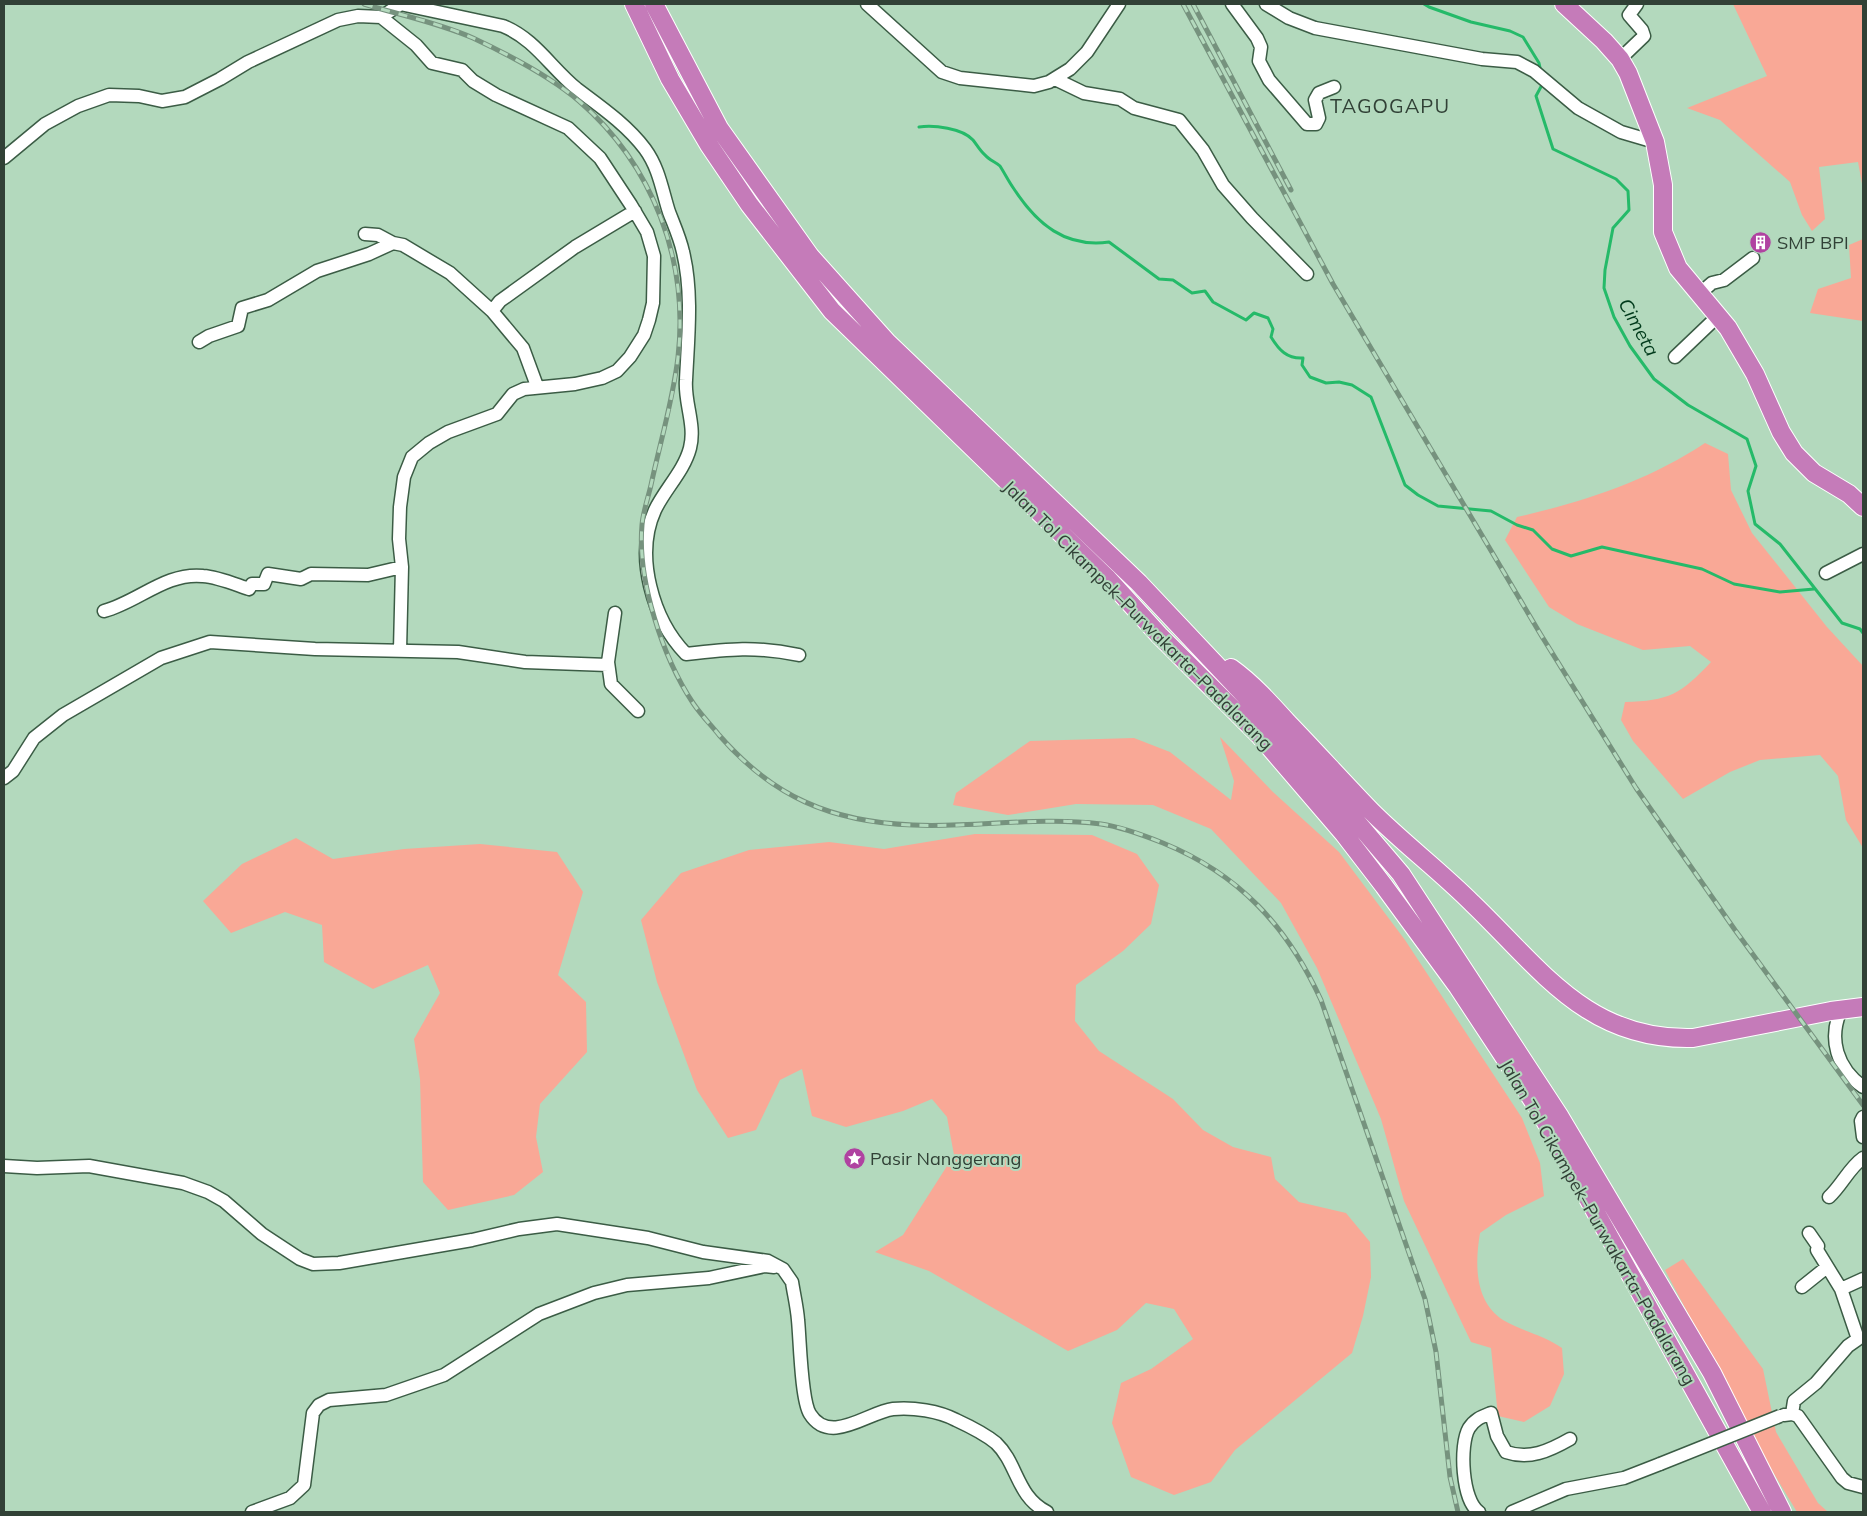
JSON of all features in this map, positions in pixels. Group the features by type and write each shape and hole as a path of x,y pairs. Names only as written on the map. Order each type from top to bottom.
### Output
{"highway":[{"name":"Jalan Tol Cikampek–Purwakarta–Padalarang","path":"634,4 670,79 709,145 749,204 832,311 1108,579 1159,635 1260,736 1344,834 1384,886 1458,987 1539,1110 1762,1512"},
{"name":"Jalan Tol Cikampek–Purwakarta–Padalarang","path":"654,4 719,128 810,256 886,342 1139,583 1286,739 1401,874 1560,1117 1712,1374 1782,1512"},
{"path":"1564,4 1620,60 1628,73 1655,142 1663,185 1662,222 1666,244 1678,268 1718,316 1755,374 1781,432 1794,453 1814,473 1849,494 1863,507"},
{"path":"1194,642 1243,677 1373,812 1472,903 1559,990 1603,1020 1650,1036 1693,1038 1863,1007"}],"street":[{"path":"4,158 45,124 78,106 109,95 139,96 162,101 175,100 202,89 248,62 338,20 350,17 381,17 401,4 503,26 516,31 546,56 566,80 623,125 645,150 662,184 683,252 689,316 689,354 686,382 691,438 690,449 678,474 663,495 649,528 647,562 664,625 674,641 686,654 739,648 770,649 799,655"},
{"path":"867,4 942,72 960,78 1034,86 1055,80 1070,70 1087,52 1120,4"},
{"path":"1232,4 1257,38 1261,47 1259,61 1269,80 1307,124 1316,124 1319,118 1315,100 1318,93 1334,87"},
{"path":"1266,4 1289,18 1315,28 1472,58 1517,62 1546,80 1578,108 1621,132 1655,142"},
{"path":"1620,60 1644,36 1642,30 1629,15 1637,4"},
{"path":"381,17 416,45 432,63 462,70 472,81 496,95 568,128 600,158 647,232 654,256 653,303 644,335 630,357 617,371 602,378 575,384 537,386 513,394 497,414 448,432 429,443 412,458 404,477 400,507 399,539 402,568 400,650"},
{"path":"1055,80 1084,93 1120,99 1134,108 1179,120 1203,150 1223,185 1252,218 1307,274"},
{"path":"492,311 500,301 575,247 635,211"},
{"path":"365,234 378,235 393,243 403,245 437,263 492,311 524,348 537,386"},
{"path":"199,342 209,336 238,326 242,308 268,300 317,271 369,254 393,243"},
{"path":"1698,294 1712,283 1724,280 1753,258"},
{"path":"1675,357 1718,316"},
{"path":"1826,573 1863,554"},
{"path":"104,610 126,604 180,577 203,576 249,588 252,584 264,584 268,574 301,579 311,574 368,575 402,568"},
{"path":"614,612 608,665 611,684 638,711"},
{"path":"4,778 13,771 34,738 63,715 161,658 204,643 217,641 315,649 400,650 472,654 525,662 608,665"},
{"path":"1841,1010 1835,1022 1834,1043 1840,1062 1863,1087"},
{"path":"1863,1117 1861,1121 1863,1137"},
{"path":"1829,1197 1842,1185 1855,1164 1863,1158"},
{"path":"4,1166 38,1168 89,1166 183,1183 208,1192 224,1201 262,1234 300,1259 313,1264 334,1264 472,1240 519,1229 557,1224 648,1238 703,1252 761,1260 783,1269 792,1282 810,1414 826,1426 836,1428 894,1409 936,1412 955,1419 996,1444 1034,1506 1046,1512"},
{"path":"1512,1512 1566,1490 1624,1478 1786,1415 1794,1401 1816,1383 1848,1346 1858,1339 1842,1289 1817,1250 1818,1246 1808,1233"},
{"path":"252,1512 290,1498 304,1485 313,1413 319,1405 329,1400 386,1394 444,1375 539,1314 594,1293 627,1285 709,1278 765,1266 783,1269"},
{"path":"1802,1287 1827,1267"},
{"path":"1842,1289 1863,1279"},
{"path":"1479,1512 1470,1503 1466,1488 1464,1452 1468,1430 1477,1418 1491,1413 1497,1436 1506,1452 1523,1457 1555,1448 1570,1439"},
{"path":"1786,1415 1803,1422 1842,1478 1848,1483 1863,1487"}],"shaded area":[{"path":"1733,4 1863,4 1863,189 1858,162 1819,167 1825,219 1812,231 1802,215 1790,182 1720,120 1687,108 1767,76"},
{"path":"1863,239 1863,321 1810,313 1818,289 1851,278 1849,245"},
{"path":"1705,443 1728,454 1731,490 1752,533 1827,627 1863,666 1863,848 1846,820 1838,776 1820,755 1760,760 1730,772 1683,799 1633,741 1621,720 1625,702 1653,700 1673,694 1691,682 1711,662 1690,646 1643,650 1577,624 1549,607 1505,540 1517,517 1614,489 1661,468"},
{"path":"1220,737 1273,792 1339,852 1405,940 1522,1118 1540,1163 1544,1196 1506,1215 1480,1233 1477,1269 1486,1303 1493,1312 1510,1324 1547,1339 1562,1348 1564,1374 1550,1406 1524,1422 1498,1416 1491,1348 1471,1342 1404,1201 1381,1119 1317,968 1281,903 1211,829 1153,805 1076,804 1008,815 953,805 956,793 1030,741 1134,738 1170,752 1231,800 1234,781"},
{"path":"975,834 1092,835 1137,854 1159,885 1151,924 1123,951 1076,985 1075,1021 1099,1051 1173,1099 1203,1130 1233,1147 1271,1157 1275,1179 1299,1202 1346,1213 1370,1242 1371,1277 1363,1316 1352,1353 1235,1450 1211,1482 1174,1495 1131,1477 1112,1423 1121,1383 1151,1369 1193,1339 1174,1309 1146,1303 1117,1330 1068,1351 929,1271 875,1252 903,1235 954,1155 947,1117 932,1099 903,1111 846,1127 812,1116 802,1069 780,1080 756,1130 728,1138 697,1090 657,982 641,920 681,873 749,850 829,842 884,849"},
{"path":"296,838 333,859 404,849 480,844 557,852 583,892 558,975 586,1002 587,1052 540,1104 536,1137 543,1172 514,1195 448,1210 423,1182 420,1079 414,1039 440,993 428,965 373,989 324,962 322,925 285,912 231,933 203,901 242,864"},
{"path":"1683,1259 1763,1369 1776,1432 1818,1503 1828,1512 1797,1512 1765,1459 1665,1270"}],"waterway":[{"name":"Cimeta","path":"1424,4 1471,22 1510,31 1523,37 1539,63 1541,72"},
{"name":"Cimeta","path":"1543,83 1536,96 1553,149 1616,179 1628,191 1629,210 1613,228 1605,270 1604,288 1614,317 1630,346 1654,379 1688,405 1747,439 1756,466 1748,491 1755,524 1780,544 1842,623 1860,629 1863,633"},
{"path":"919,127 948,128 968,136 987,157 1000,166 1032,213 1054,231 1079,241 1093,243 1109,242 1159,279 1173,280 1192,293 1205,291 1213,302 1246,320 1254,313 1268,318 1273,329 1271,337 1274,342 1284,353 1292,357 1303,358 1302,365 1310,377 1326,383 1339,382 1352,385 1371,397 1405,485 1438,506 1491,511 1517,525 1533,530 1552,549 1571,556 1602,547 1702,569 1734,584 1780,592 1814,589"}],"railway":[{"path":"364,4 473,38 542,75 568,92 605,126 627,154 646,185 660,217 671,250 678,285 680,321 678,357 673,389 644,510 642,547 644,570 654,618 682,685 699,712 739,757 782,790 805,802 830,812 856,818 883,823 913,825 1077,822 1109,825 1140,834 1163,843 1215,870 1258,905 1293,949 1308,973 1321,1000 1425,1299 1436,1352 1450,1477 1458,1512"},
{"path":"1183,4 1333,284 1541,635 1636,788 1735,930 1863,1105"},
{"path":"1193,4 1291,190"}],"place":[{"name":"SMP BPI","path":"1761,242"},
{"name":"Pasir Nanggerang","path":"854,1158"}],"district":[{"name":"TAGOGAPU","path":"1390,105"}]}
